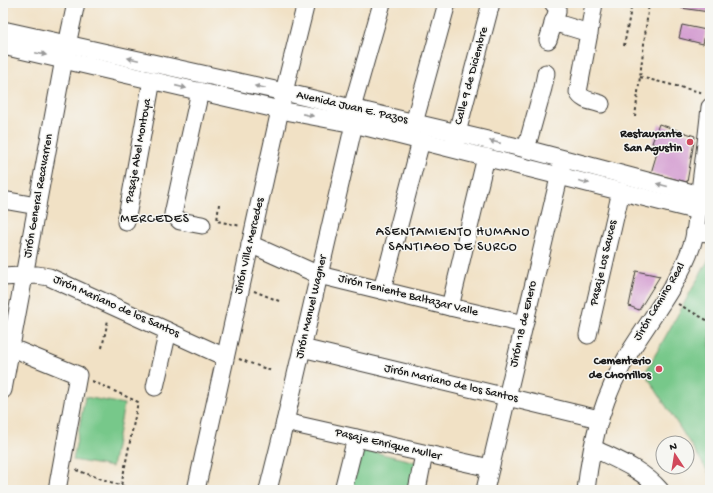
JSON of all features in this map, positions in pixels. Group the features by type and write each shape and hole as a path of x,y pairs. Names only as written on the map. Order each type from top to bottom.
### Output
{"street":[{"name":"Jirón General Recavarren","path":"3,390 76,3"},
{"name":"Jirón Villa Mercedes","path":"196,490 284,92 306,3"},
{"name":"Jirón Manuel Wagner","path":"268,490 286,422 353,116 382,3"},
{"path":"414,123 447,3"},
{"name":"Calle 9 de Diciembre","path":"452,149 491,3"},
{"path":"548,40 557,12 557,8 553,3"},
{"path":"594,3 578,92 583,99 601,104"},
{"path":"553,22 589,32"},
{"name":"Avenida Juan E. Pazos","path":"3,30 152,80 280,110 414,123 563,159 699,203"},
{"name":"Avenida Juan E. Pazos","path":"3,46 66,52 284,92 421,141 621,191 699,203"},
{"path":"526,149 546,73"},
{"name":"Pasaje Abel Montoya","path":"126,222 152,80"},
{"path":"200,91 173,214 180,221 202,225"},
{"name":"Jirón Camino Real","path":"586,490 599,419 608,393 616,376 665,297 692,246 702,232 699,203 706,172 710,107"},
{"path":"382,290 421,141"},
{"path":"450,307 486,158"},
{"name":"Jirón 18 de Enero","path":"485,490 563,159"},
{"name":"Pasaje Los Sauces","path":"588,335 621,191"},
{"path":"3,200 37,206"},
{"name":"Jirón Teniente Baltazar Valle","path":"252,236 319,275 524,324"},
{"name":"Jirón Mariano de los Santos","path":"3,277 50,277 168,331 225,355"},
{"path":"155,387 168,331"},
{"path":"12,348 78,375 57,490"},
{"name":"Jirón Mariano de los Santos","path":"302,348 599,419"},
{"name":"Pasaje Enrique Muller","path":"286,422 490,468"},
{"path":"343,490 356,438"},
{"path":"593,448 634,468 660,490"},
{"path":"416,490 424,454"}],"path":[{"path":"624,46 632,3"},
{"path":"635,117 649,3"},
{"path":"640,77 710,94"},
{"path":"219,204 217,221 252,236"},
{"path":"241,286 279,301"},
{"path":"665,297 710,322"},
{"path":"102,348 111,305"},
{"path":"225,355 272,371"},
{"path":"78,375 138,402 121,486"},
{"path":"62,465 134,490"}],"green space":[{"path":"710,257 710,475 695,451 695,435 685,435 645,373"},
{"path":"85,397 124,404 112,467 73,460"},
{"path":"361,449 416,462 410,490 350,490"}],"building":[{"path":"682,3 710,3 709,12 681,8"},
{"path":"682,25 706,30 703,44 679,38"},
{"path":"659,124 695,136 687,182 651,173 659,146 652,143"},
{"path":"636,271 660,276 639,310 629,306"}],"place":[{"name":"Restaurante San Agustin","path":"690,142"},
{"name":"Cementerio de Chorrillos","path":"659,369"}],"district":[{"name":"MERCEDES","path":"155,219"},
{"name":"ASENTAMIENTO HUMANO SANTIAGO DE SURCO","path":"453,240"}]}
